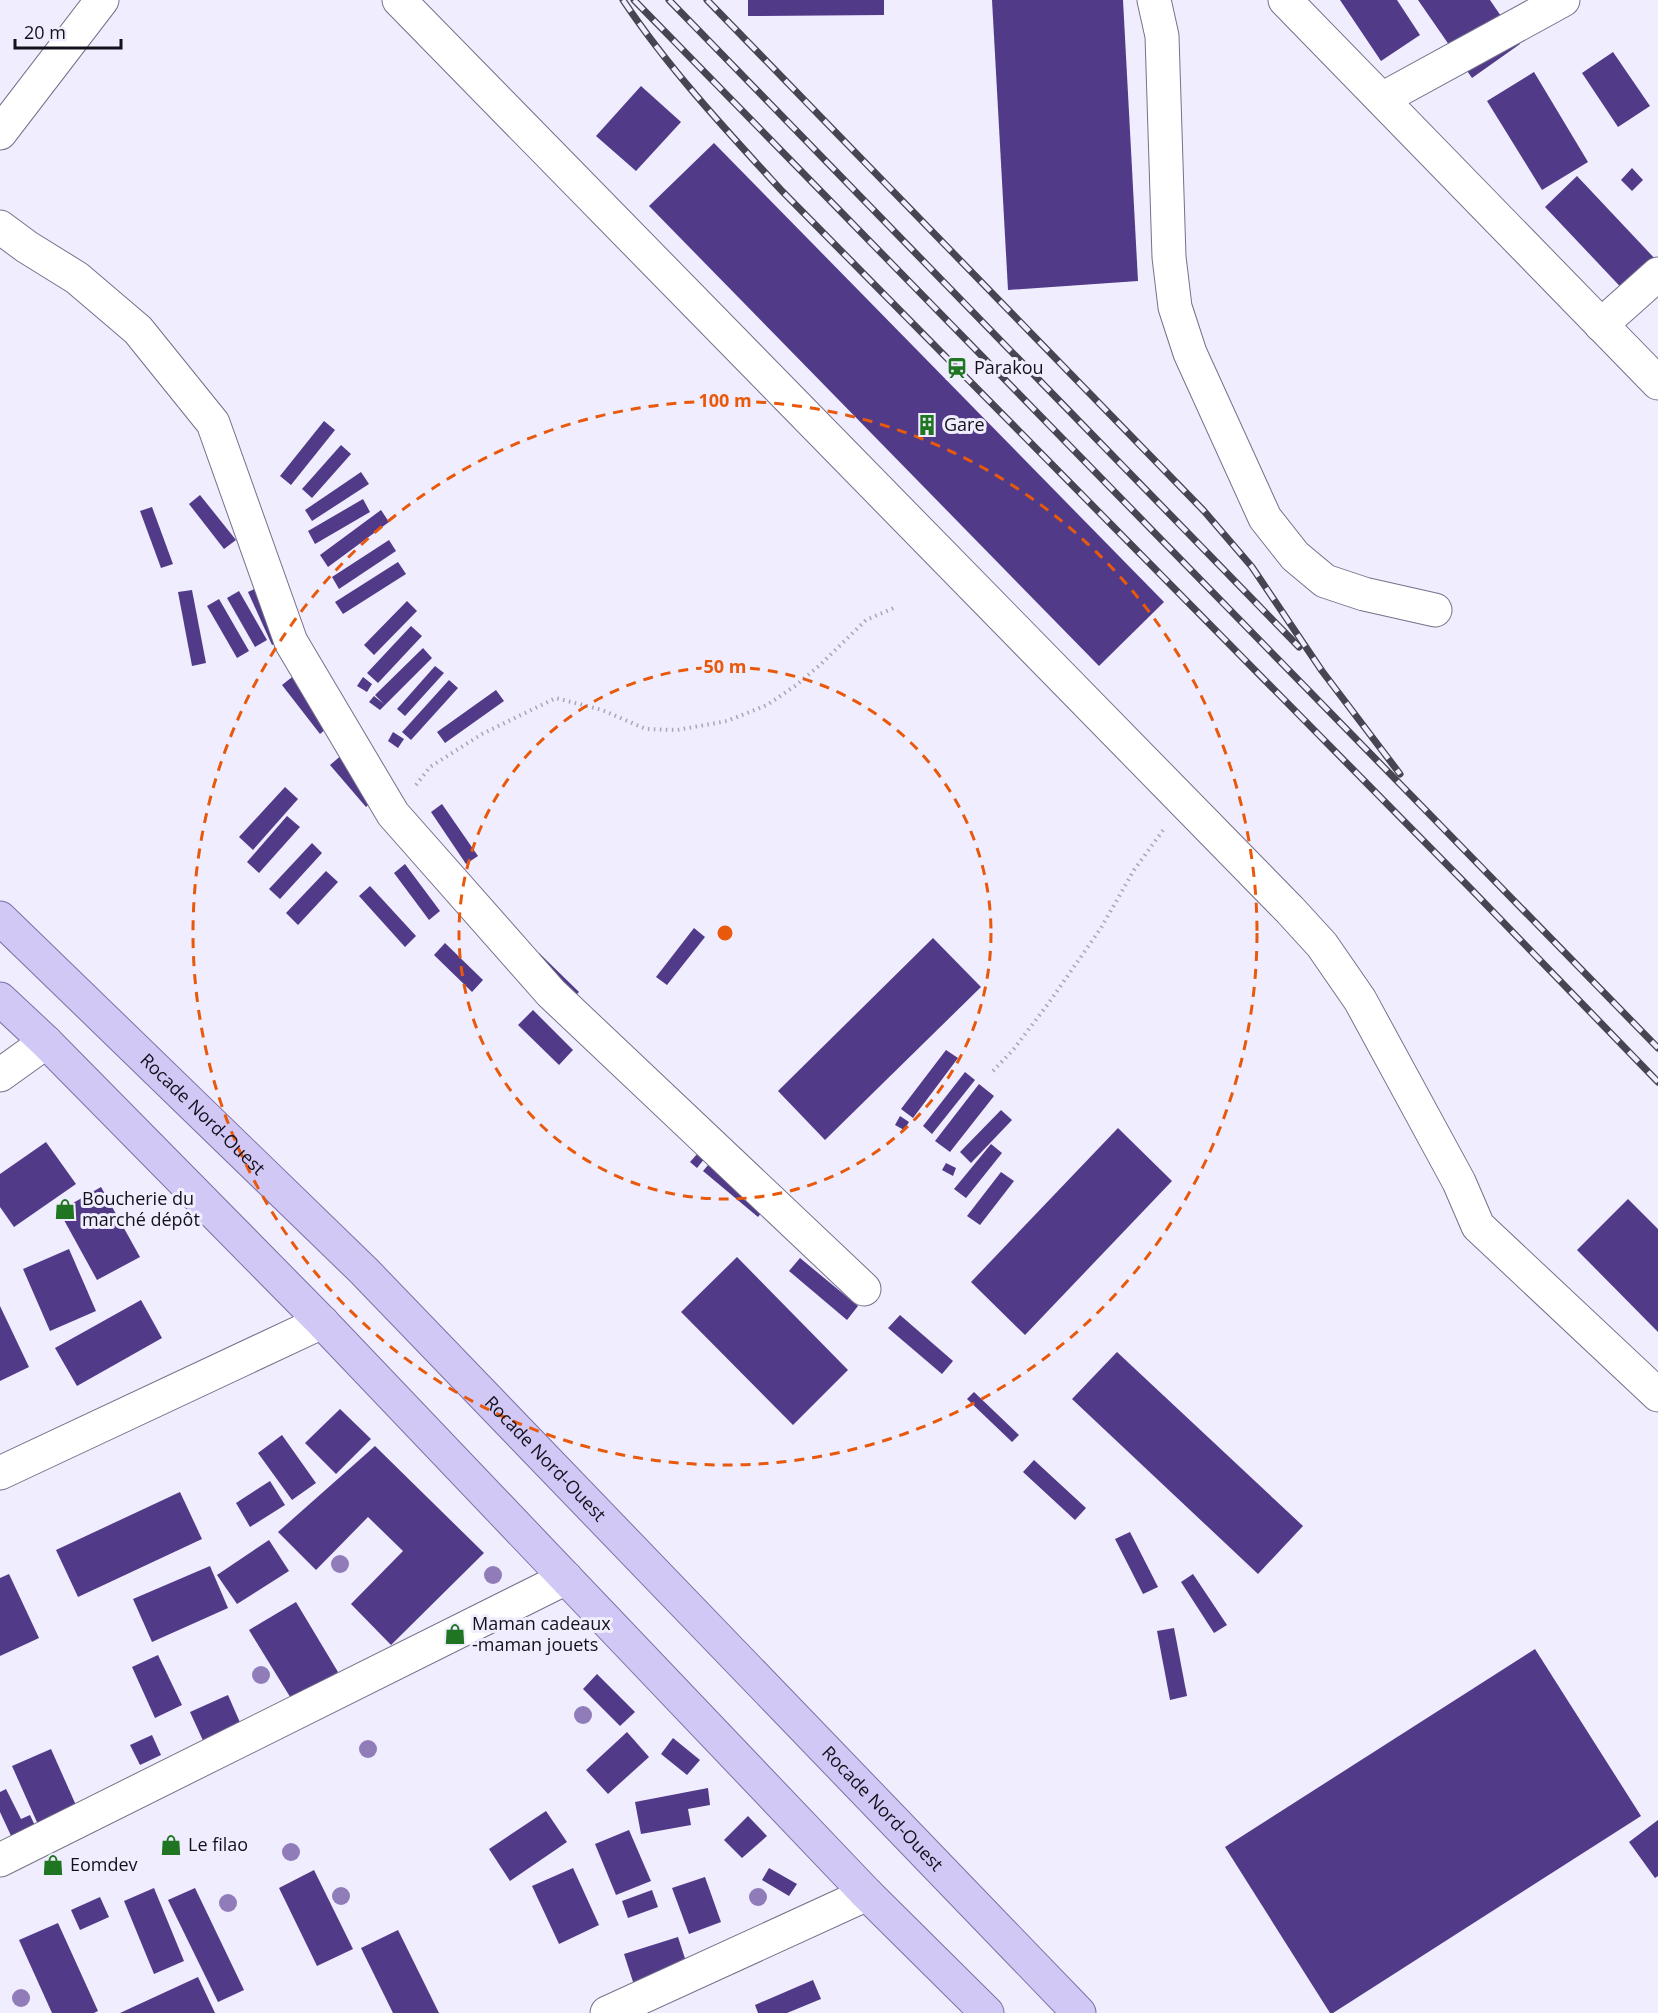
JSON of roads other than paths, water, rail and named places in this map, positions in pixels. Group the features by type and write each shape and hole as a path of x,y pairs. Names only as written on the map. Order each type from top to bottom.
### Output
{"main road":[{"name":"Rocade Nord-Ouest","path":"0,918 364,1271 1079,2013"},
{"path":"0,999 46,1042 322,1322 867,1894 987,2013"}],"street":[{"path":"0,133 102,0"},
{"path":"399,0 1314,936 1360,1000 1459,1182 1478,1226 1658,1395"},
{"path":"1154,0 1162,36 1169,257 1175,307 1190,353 1265,518 1295,556 1325,581 1364,594 1435,610"},
{"path":"1286,0 1658,383"},
{"path":"1382,99 1563,0"},
{"path":"0,227 77,278 138,330 213,423 291,642 393,814 551,993 864,1289"},
{"path":"1602,325 1658,274"},
{"path":"0,1075 46,1042"},
{"path":"0,1473 322,1322"},
{"path":"0,1860 566,1578"},
{"path":"607,2013 867,1894"}],"railway":[{"path":"623,0 679,75 782,191 1471,889 1658,1082"},
{"path":"634,0 1658,1048"},
{"path":"669,0 1299,647"},
{"path":"707,0 1204,511 1252,567 1322,671 1400,774"}],"place":[{"name":"Parakou","path":"957,368"},
{"name":"Gare","path":"927,425"},
{"name":"Boucherie du marché dépôt","path":"65,1209"},
{"name":"Maman cadeaux -maman jouets","path":"455,1634"},
{"name":"Le filao","path":"171,1845"},
{"name":"Eomdev","path":"53,1865"}]}
